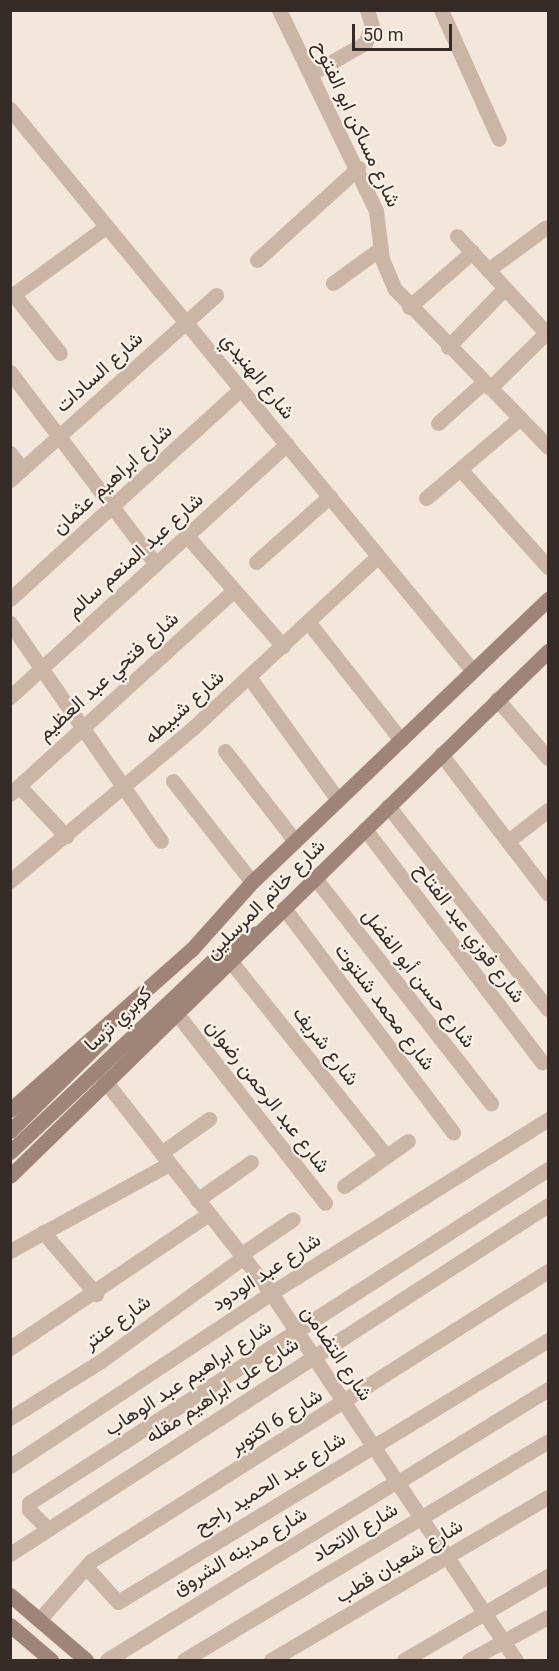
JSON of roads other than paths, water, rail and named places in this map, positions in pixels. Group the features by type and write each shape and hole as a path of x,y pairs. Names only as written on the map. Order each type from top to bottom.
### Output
{"main road":[{"name":"شارع خاتم المرسلين","path":"10,1110 192,949 252,882 549,599"},
{"name":"شارع خاتم المرسلين","path":"10,1176 105,1081 232,963 284,908 549,651"},
{"name":"كوبري ترسا","path":"10,1152 217,956 263,930"},
{"name":"كوبري ترسا","path":"10,1131 192,949"},
{"path":"10,1595 86,1660"},
{"path":"10,1625 51,1660"}],"street":[{"name":"شارع مساكن ابو الفتوح","path":"279,10 358,168 376,211 381,248 390,280 409,307 448,347 520,418 546,437"},
{"path":"312,73 365,43 372,26 367,10"},
{"path":"441,10 499,138"},
{"name":"شارع الهنيدي","path":"12,114 473,671"},
{"path":"257,260 358,168"},
{"path":"60,353 12,296 107,226"},
{"path":"488,270 544,228"},
{"path":"438,423 547,334 457,236"},
{"path":"333,283 381,248"},
{"path":"409,307 472,252"},
{"path":"448,347 505,288"},
{"name":"شارع السادات","path":"10,480 216,295"},
{"path":"10,372 156,564"},
{"name":"شارع ابراهيم عثمان","path":"10,599 241,389"},
{"path":"426,498 520,418"},
{"name":"شارع عبد المنعم سالم","path":"10,697 287,444"},
{"path":"10,453 22,469"},
{"path":"460,469 549,567"},
{"path":"256,562 330,496"},
{"path":"187,536 283,646"},
{"name":"شارع شبيطه","path":"10,881 124,787 249,677 378,556"},
{"name":"شارع فتحي عبد العظيم","path":"15,790 234,590"},
{"path":"10,623 161,841"},
{"path":"309,623 402,740"},
{"path":"249,677 338,800"},
{"path":"497,699 549,758"},
{"path":"225,751 295,841"},
{"path":"441,754 548,892"},
{"path":"173,781 252,882"},
{"path":"15,790 66,836"},
{"path":"388,806 549,1009"},
{"path":"508,841 549,810"},
{"name":"شارع فوزي عبد الفتاح","path":"365,829 542,1062"},
{"name":"شارع حسن أبو الفضل","path":"315,878 491,1103"},
{"name":"شارع محمد شلتوت","path":"284,908 453,1132"},
{"name":"شارع شريف","path":"232,963 386,1156"},
{"name":"شارع عبد الرحمن رضوان","path":"177,1014 325,1203"},
{"name":"شارع التضامن","path":"105,1081 165,1159 244,1255 271,1293 516,1660"},
{"path":"10,1251 165,1159 209,1119"},
{"name":"شارع عبد الودود","path":"10,1466 271,1293 549,1119"},
{"path":"344,1186 408,1141"},
{"path":"198,1200 251,1162"},
{"name":"شارع ابراهيم عبد الوهاب","path":"48,1529 29,1510 29,1503 549,1169"},
{"name":"شارع على ابراهيم مقله","path":"10,1554 549,1205"},
{"path":"10,1348 96,1294 209,1214"},
{"name":"شارع عنتر","path":"10,1418 101,1361 293,1220"},
{"path":"44,1232 96,1294"},
{"name":"شارع 6 اكتوبر","path":"39,1620 86,1567 549,1272"},
{"name":"شارع عبد الحميد راجح","path":"86,1567 118,1602 372,1444 549,1340"},
{"name":"شارع مدينه الشروق","path":"107,1660 549,1389"},
{"name":"شارع الاتحاد","path":"184,1660 549,1441"},
{"name":"شارع شعبان قطب","path":"271,1660 549,1497"},
{"path":"404,1660 549,1576"},
{"path":"469,1660 549,1617"}]}
